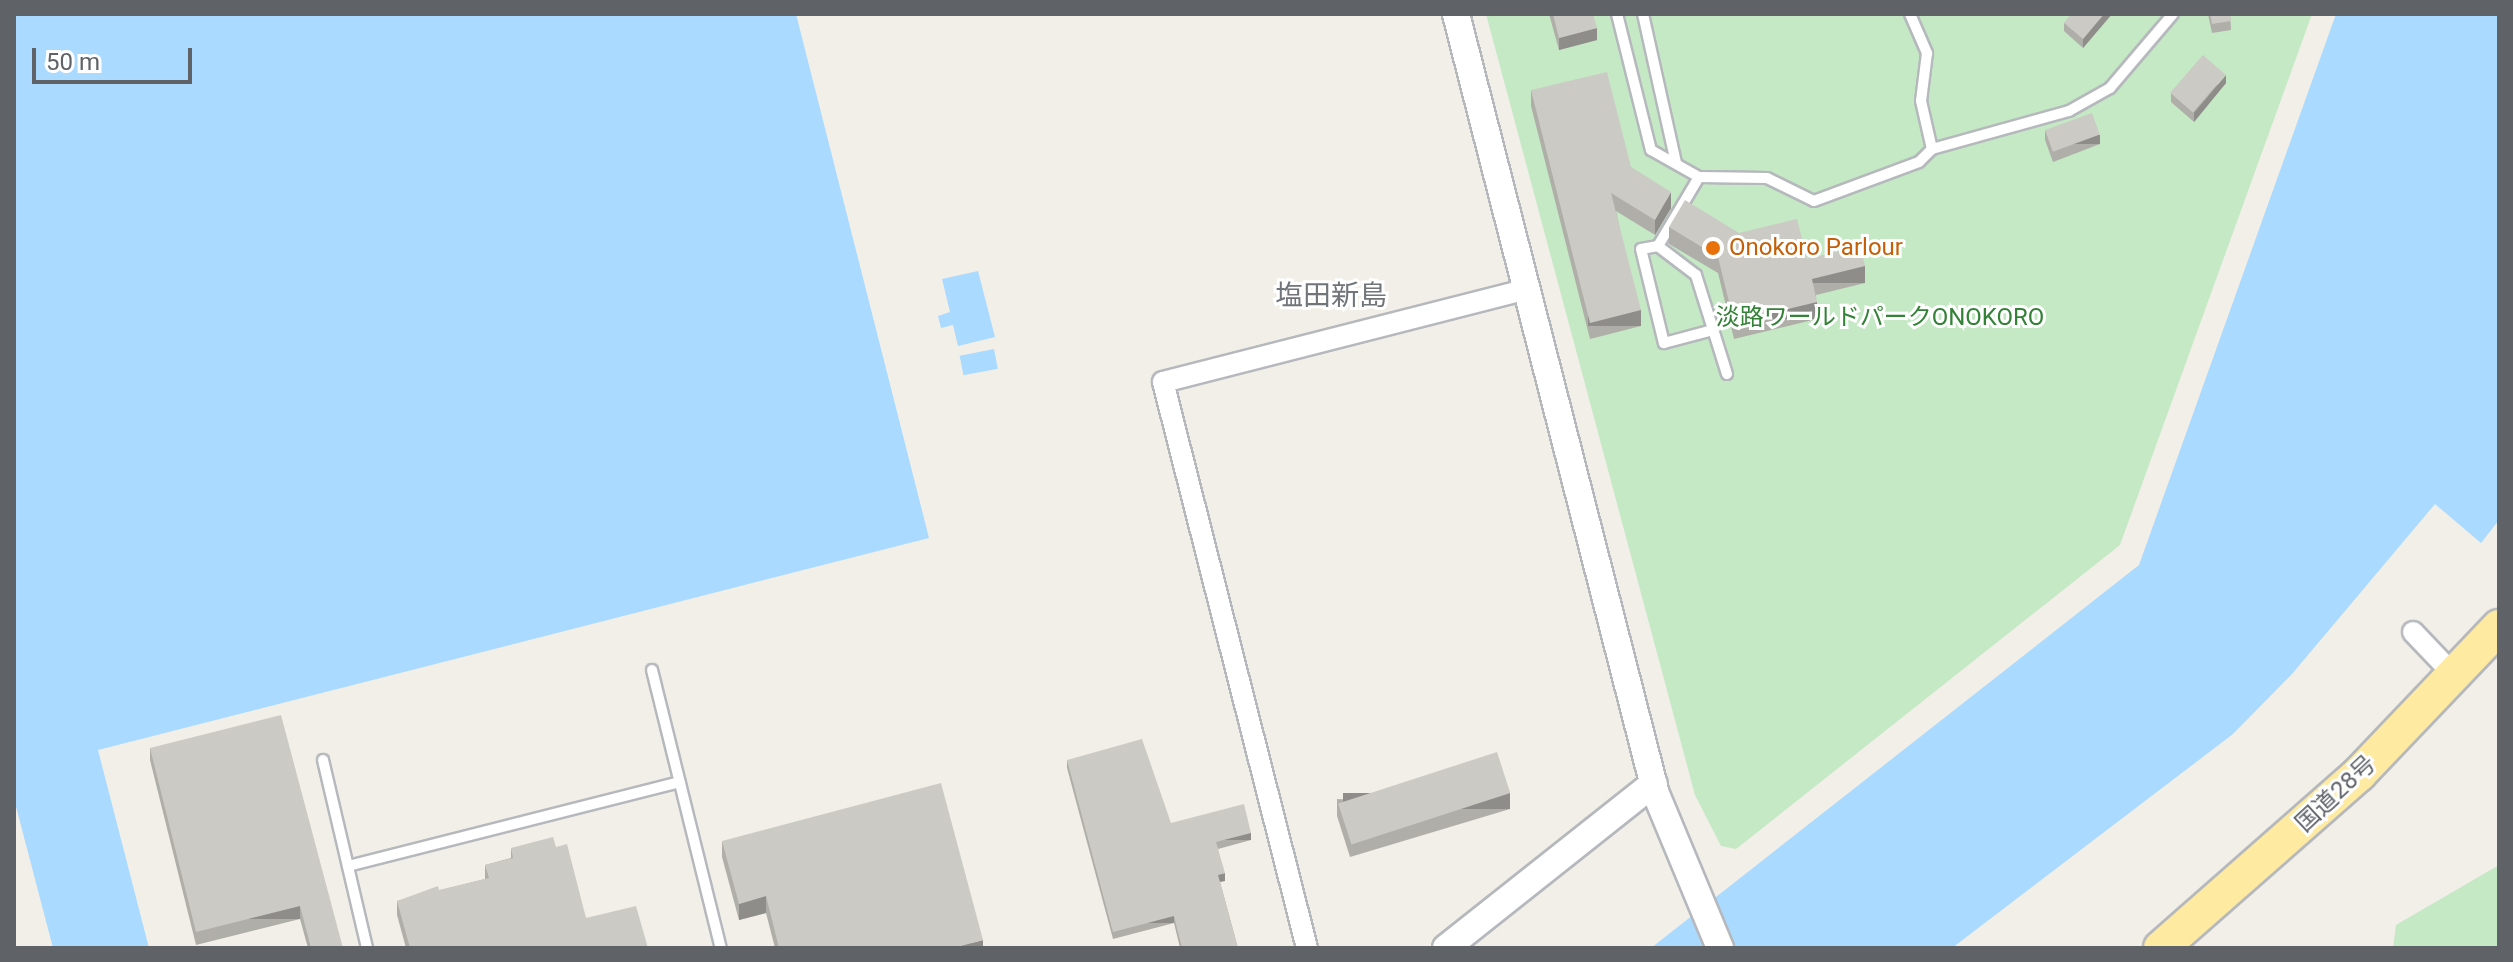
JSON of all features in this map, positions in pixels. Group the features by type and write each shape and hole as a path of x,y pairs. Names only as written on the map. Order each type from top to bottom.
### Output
{"highway":[{"name":"国道28号","path":"2161,948 2359,774 2456,677 2499,627"}],"street":[{"path":"1456,14 1654,783 1720,948"},
{"path":"1307,948 1163,382 1527,289"},
{"path":"2413,632 2456,677"},
{"path":"1446,948 1654,783"}],"lane":[{"path":"1617,14 1651,150 1699,177 1767,178 1814,201 1919,162 1932,149 2069,111 2110,88 2173,14"},
{"path":"1643,14 1676,163"},
{"path":"1910,14 1927,53 1921,101 1932,149"},
{"path":"1658,246 1699,177"},
{"path":"1713,330 1664,343 1641,249 1658,246 1696,275 1727,374"},
{"path":"652,670 721,948"},
{"path":"323,760 367,948"},
{"path":"348,866 680,782"}],"green space":[{"name":"淡路ワールドパークONOKORO","path":"1486,14 2312,14 2120,545 1736,849 1721,846 1695,795"},
{"path":"2499,865 2499,948 2393,948 2396,925"}],"water":[{"path":"14,14 796,14 929,538 98,750 149,948 53,948 14,799"},
{"path":"2336,14 2499,14 2499,520 2481,543 2435,504 2292,674 2233,734 1952,948 1651,948 2139,565"},
{"path":"978,271 995,337 958,346 953,325 941,328 938,316 950,312 942,279"},
{"path":"994,349 998,369 963,375 960,356"}],"building":[{"path":"1553,14 1593,14 1597,28 1559,38"},
{"path":"2071,14 2104,14 2083,39 2064,23"},
{"path":"2210,14 2230,14 2231,21 2212,24"},
{"path":"2203,55 2226,75 2193,112 2170,93"},
{"path":"1607,72 1631,167 1671,192 1655,220 1611,193 1641,310 1590,323 1531,90"},
{"path":"2092,113 2100,135 2053,152 2045,130"},
{"path":"1685,200 1739,233 1797,219 1807,259 1860,246 1865,266 1812,279 1817,302 1734,322 1718,257 1669,227"},
{"path":"281,715 343,948 311,948 300,906 196,932 150,748"},
{"path":"1142,739 1171,823 1244,804 1251,833 1216,842 1225,873 1218,875 1238,948 1182,948 1174,916 1113,932 1067,760"},
{"path":"1497,752 1510,793 1351,845 1338,804"},
{"path":"941,783 983,940 953,948 779,948 766,896 739,904 722,841"},
{"path":"553,837 556,847 567,844 586,918 636,906 648,948 410,948 397,901 438,886 439,890 489,878 485,865 513,858 511,848"}],"place":[{"name":"Onokoro Parlour","path":"1713,248"}],"district":[{"name":"塩田新島","path":"1331,296"}]}
